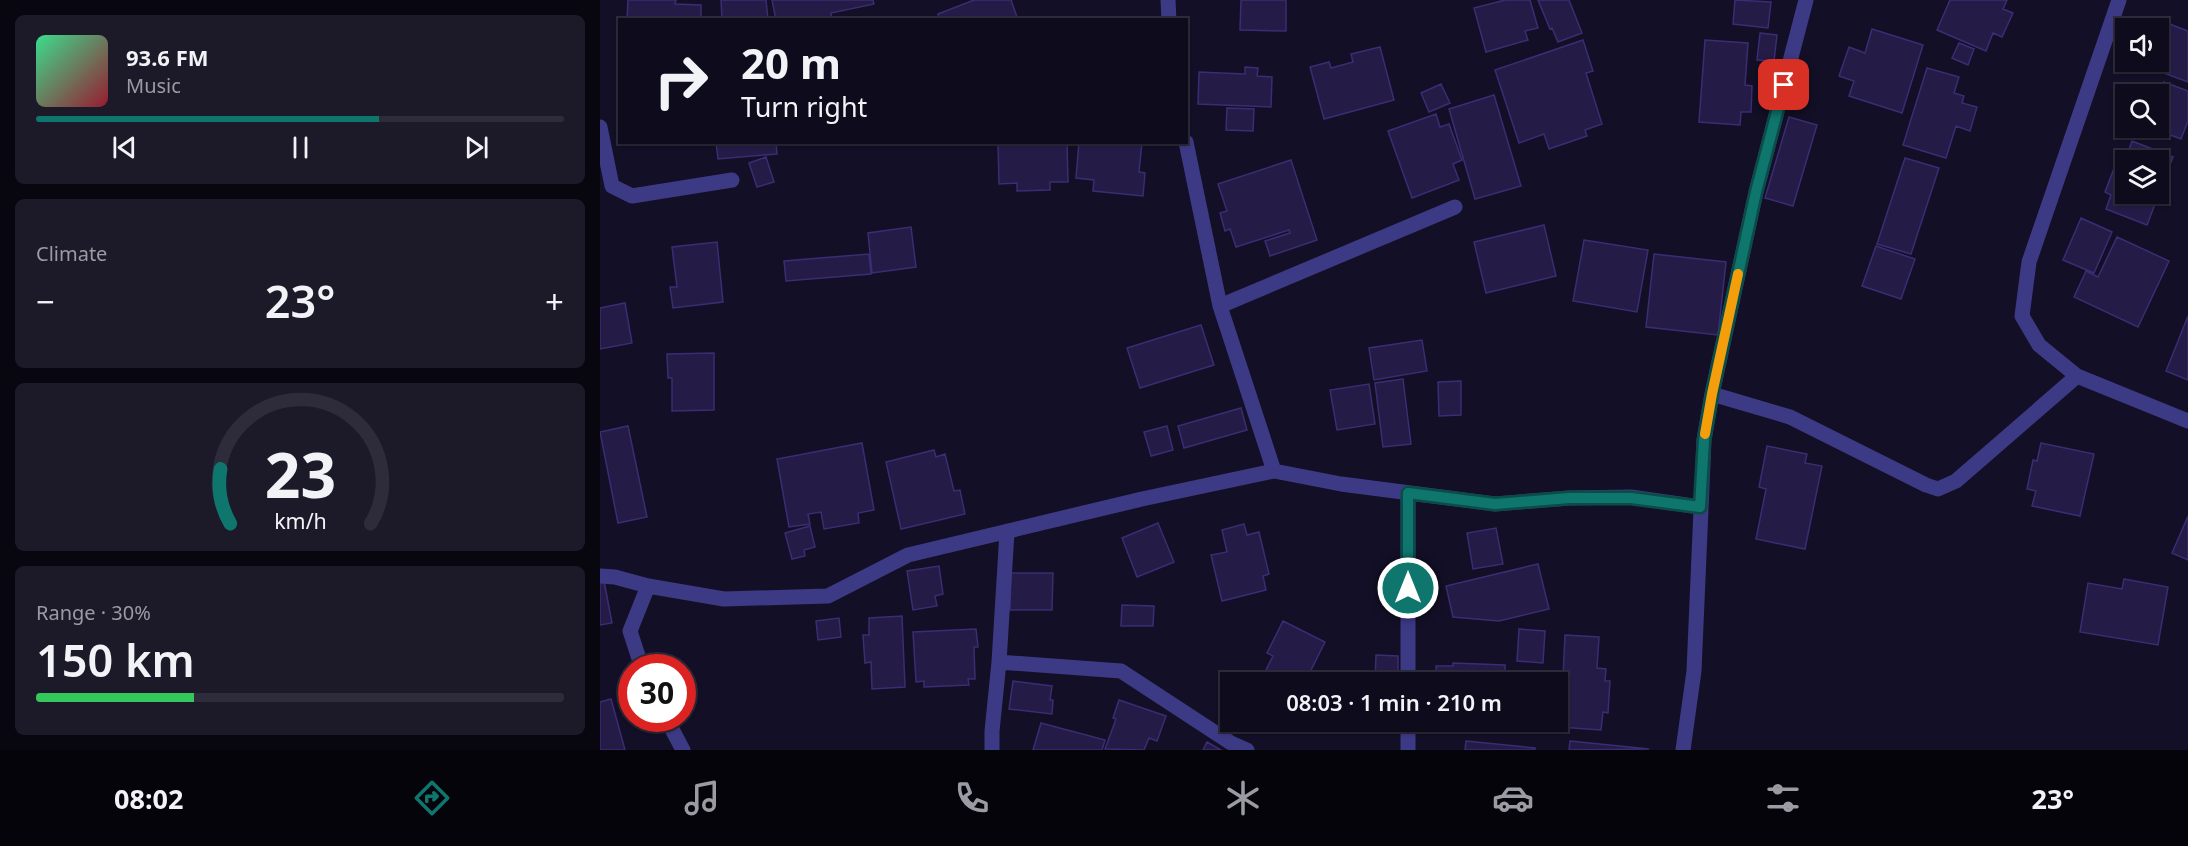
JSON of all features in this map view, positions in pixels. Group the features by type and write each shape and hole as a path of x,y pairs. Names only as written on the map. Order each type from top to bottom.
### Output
{"street":[{"path":"1168,0 1169,18"},
{"path":"1683,750 1694,672 1704,440 1756,192 1806,0"},
{"path":"2119,0 2028,262 2022,316 2039,345 2078,376 2188,421"},
{"path":"600,127 612,186 632,196 732,180"},
{"path":"1186,144 1220,306 1274,471"},
{"path":"1220,306 1455,207"},
{"path":"1712,394 1790,417 1938,489 1956,481 2078,376"},
{"path":"600,576 724,599 828,596 908,555 1142,499 1274,471 1341,484 1495,504 1569,498 1631,498 1700,507"},
{"path":"1408,493 1408,672"},
{"path":"992,750 1007,532"},
{"path":"637,654 630,631 648,586"},
{"path":"999,662 1121,670 1170,700 1231,743 1246,750"},
{"path":"673,732 683,750"},
{"path":"1408,732 1408,750"}],"building":[{"path":"628,0 676,0 675,4 701,5 701,18 627,18"},
{"path":"721,0 766,0 768,18 722,18"},
{"path":"772,0 873,0 874,4 831,13 832,18 776,18"},
{"path":"974,0 1011,0 1017,18 939,18 938,14"},
{"path":"1241,0 1286,0 1286,31 1240,30"},
{"path":"1505,0 1530,0 1538,28 1525,31 1528,40 1486,52 1474,8"},
{"path":"1538,0 1569,0 1582,33 1558,42"},
{"path":"1735,0 1771,2 1768,28 1733,24"},
{"path":"1950,0 2007,0 2003,9 2013,13 2002,37 1993,33 1986,51 1937,30"},
{"path":"2169,24 2188,31 2188,82 2161,72 2169,72"},
{"path":"1872,29 1923,45 1902,113 1849,96 1854,81 1839,76 1849,47 1865,53"},
{"path":"1760,33 1777,35 1774,61 1757,60"},
{"path":"1583,40 1593,71 1586,73 1602,124 1585,130 1587,136 1549,149 1544,134 1519,143 1495,70"},
{"path":"1705,40 1748,43 1745,85 1752,86 1751,112 1741,112 1740,125 1699,122"},
{"path":"1959,43 1974,49 1968,65 1952,58"},
{"path":"1380,47 1394,100 1324,119 1310,67 1329,62 1331,68 1353,62 1351,54"},
{"path":"1245,67 1258,68 1257,76 1272,77 1271,107 1198,104 1199,72 1245,74"},
{"path":"1927,68 1959,77 1954,93 1964,96 1962,103 1977,107 1970,131 1956,126 1946,158 1903,145"},
{"path":"2164,82 2188,91 2188,121 2181,139 2169,134 2169,84 2163,84"},
{"path":"1441,84 1450,103 1429,112 1421,93"},
{"path":"1494,95 1521,186 1475,199 1449,109"},
{"path":"1227,108 1254,109 1253,131 1226,130"},
{"path":"1436,114 1440,127 1449,124 1462,160 1453,164 1459,180 1412,198 1388,131"},
{"path":"1789,117 1817,125 1793,206 1765,198"},
{"path":"2132,141 2155,150 2129,150"},
{"path":"716,144 776,144 777,154 718,159"},
{"path":"998,144 1067,144 1068,182 1050,182 1050,190 1017,191 1017,183 999,184"},
{"path":"1079,144 1142,144 1139,172 1145,173 1143,196 1093,191 1094,180 1076,178"},
{"path":"2169,155 2173,157 2169,167"},
{"path":"766,157 774,182 757,187 749,163"},
{"path":"1905,158 1939,168 1911,254 1877,244"},
{"path":"1291,160 1317,240 1270,256 1265,241 1290,233 1289,230 1236,247 1230,229 1225,231 1220,213 1227,211 1218,184"},
{"path":"2115,166 2115,204 2155,204 2147,225 2106,209 2111,195 2105,192"},
{"path":"2081,218 2112,232 2094,273 2063,260"},
{"path":"1544,225 1556,276 1486,293 1474,242"},
{"path":"911,227 916,267 872,273 868,233"},
{"path":"2117,237 2169,261 2138,327 2074,297 2086,271 2098,277"},
{"path":"1584,240 1648,250 1637,312 1573,301"},
{"path":"717,242 723,302 673,308 670,287 677,287 672,247"},
{"path":"1876,246 1915,259 1901,299 1862,286"},
{"path":"869,254 871,274 786,281 784,261"},
{"path":"1654,254 1726,262 1718,335 1646,327"},
{"path":"625,303 632,343 600,349 600,308"},
{"path":"2188,316 2188,380 2166,371"},
{"path":"1201,325 1214,365 1140,388 1127,348"},
{"path":"1422,340 1427,371 1374,380 1369,348"},
{"path":"714,353 714,410 672,411 672,378 668,378 667,354"},
{"path":"1403,379 1411,444 1383,447 1375,383"},
{"path":"1461,381 1461,415 1439,416 1438,382"},
{"path":"1369,384 1375,424 1337,430 1330,390"},
{"path":"1241,408 1247,430 1184,448 1178,426"},
{"path":"628,426 647,517 618,523 600,432"},
{"path":"1167,426 1173,450 1151,456 1144,432"},
{"path":"862,443 874,510 858,513 859,523 824,529 821,512 808,514 810,524 789,527 777,459"},
{"path":"2041,443 2094,454 2080,516 2032,506 2036,491 2027,489 2033,460 2037,461"},
{"path":"1767,446 1807,454 1805,463 1822,466 1805,549 1756,539 1766,489 1759,487"},
{"path":"934,450 936,457 945,454 954,491 960,490 965,514 901,529 886,462"},
{"path":"2188,516 2188,560 2172,553"},
{"path":"1158,523 1174,562 1137,577 1122,538"},
{"path":"1244,524 1247,535 1259,532 1269,574 1263,576 1266,590 1222,601 1211,555 1227,552 1222,530"},
{"path":"810,526 815,547 804,550 805,556 792,559 785,533"},
{"path":"1496,528 1503,564 1473,569 1467,533"},
{"path":"1538,564 1549,609 1499,621 1453,617 1446,586"},
{"path":"939,566 943,594 935,596 937,606 913,610 907,571"},
{"path":"1011,573 1053,573 1052,610 1010,610"},
{"path":"2124,579 2168,587 2158,645 2080,632 2088,583 2122,589"},
{"path":"604,581 612,623 600,625 600,582"},
{"path":"1122,605 1154,606 1153,626 1121,626"},
{"path":"902,616 905,687 872,689 871,662 865,663 863,635 869,635 869,618"},
{"path":"839,618 841,637 818,640 816,621"},
{"path":"1283,621 1325,642 1310,672 1265,672 1273,656 1267,653"},
{"path":"976,629 978,647 974,647 975,679 968,679 969,685 924,687 924,681 916,682 913,632"},
{"path":"1519,629 1545,631 1543,663 1517,661"},
{"path":"1565,635 1599,637 1597,668 1606,669 1605,681 1610,681 1608,713 1603,712 1601,730 1568,728 1568,672 1563,672"},
{"path":"1376,655 1398,656 1398,672 1375,672"},
{"path":"1453,663 1505,665 1505,672 1436,672 1436,666 1453,666"},
{"path":"1013,681 1052,686 1050,700 1053,700 1052,714 1009,709"},
{"path":"611,699 618,732 620,732 625,750 600,750 600,702"},
{"path":"1119,700 1166,716 1157,741 1149,738 1144,750 1105,749 1116,719 1113,718"},
{"path":"1041,723 1105,740 1102,750 1033,750"},
{"path":"1466,741 1535,748 1535,750 1465,750"},
{"path":"1570,741 1649,749 1569,750"},
{"path":"1207,742 1221,750 1203,750"}],"slow traffic":[{"path":"1705,434 1738,274"}],"route":[{"path":"1408,588 1408,493 1495,504 1569,498 1631,498 1700,507 1704,440 1712,394 1756,192 1784,85"}]}
